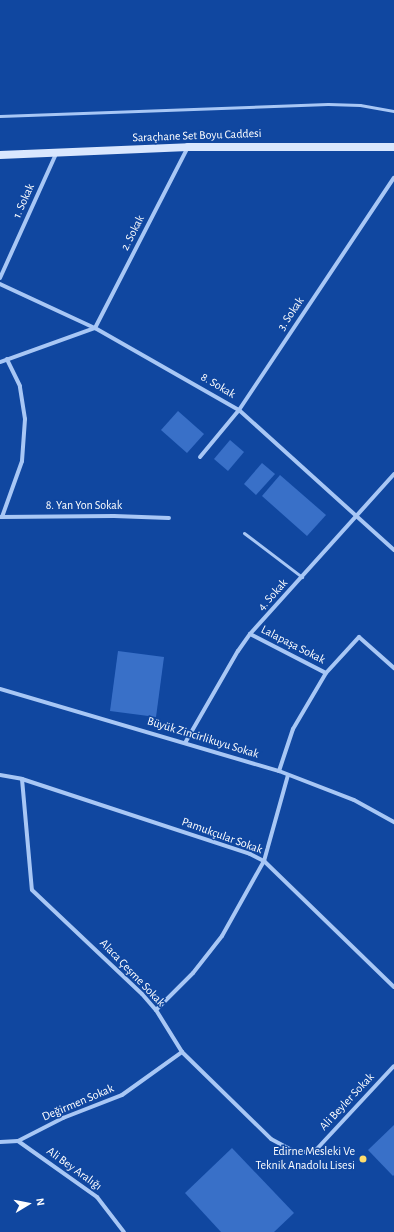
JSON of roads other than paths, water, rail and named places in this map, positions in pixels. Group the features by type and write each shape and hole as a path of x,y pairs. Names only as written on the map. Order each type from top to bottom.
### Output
{"street":[{"name":"Saraçhane Set Boyu Caddesi","path":"0,155 56,154 188,147 394,147"},
{"name":"2. Sokak","path":"95,328 188,147"},
{"name":"1. Sokak","path":"0,278 56,154"},
{"name":"3. Sokak","path":"200,457 239,410 394,178"},
{"name":"8. Sokak","path":"0,284 95,328 239,410 356,518 394,550"},
{"path":"0,362 95,328"},
{"path":"1,517 22,461 25,419 20,386 7,359"},
{"name":"4. Sokak","path":"185,743 250,634 394,474"},
{"name":"8. Yan Yon Sokak","path":"1,517 114,516 169,518"},
{"name":"Lalapaşa Sokak","path":"250,634 326,674"},
{"name":"Lalapaşa Sokak","path":"279,771 293,729 326,674 359,638 394,668"},
{"name":"Büyük Zincirlikuyu Sokak","path":"0,689 279,771 354,800 394,822"},
{"name":"Pamukçular Sokak","path":"0,775 22,780 250,854 264,861 394,987"},
{"path":"156,1010 193,973 222,936 264,861 288,775"},
{"name":"Alaca Çeşme Sokak","path":"22,780 32,890 156,1010 182,1052 271,1139 295,1152 314,1152"},
{"name":"Değirmen Sokak","path":"18,1141 62,1118 122,1095 182,1052"},
{"name":"Ali Beyler Sokak","path":"314,1152 394,1066"},
{"path":"0,1142 18,1141"},
{"name":"Ali Bey Aralığı","path":"18,1141 97,1197 124,1232"}],"lane":[{"path":"0,116 328,104 360,105 394,111"},
{"path":"244,533 302,577"}],"place":[{"name":"Edirne Mesleki Ve Teknik Anadolu Lisesi","path":"363,1159"}]}
